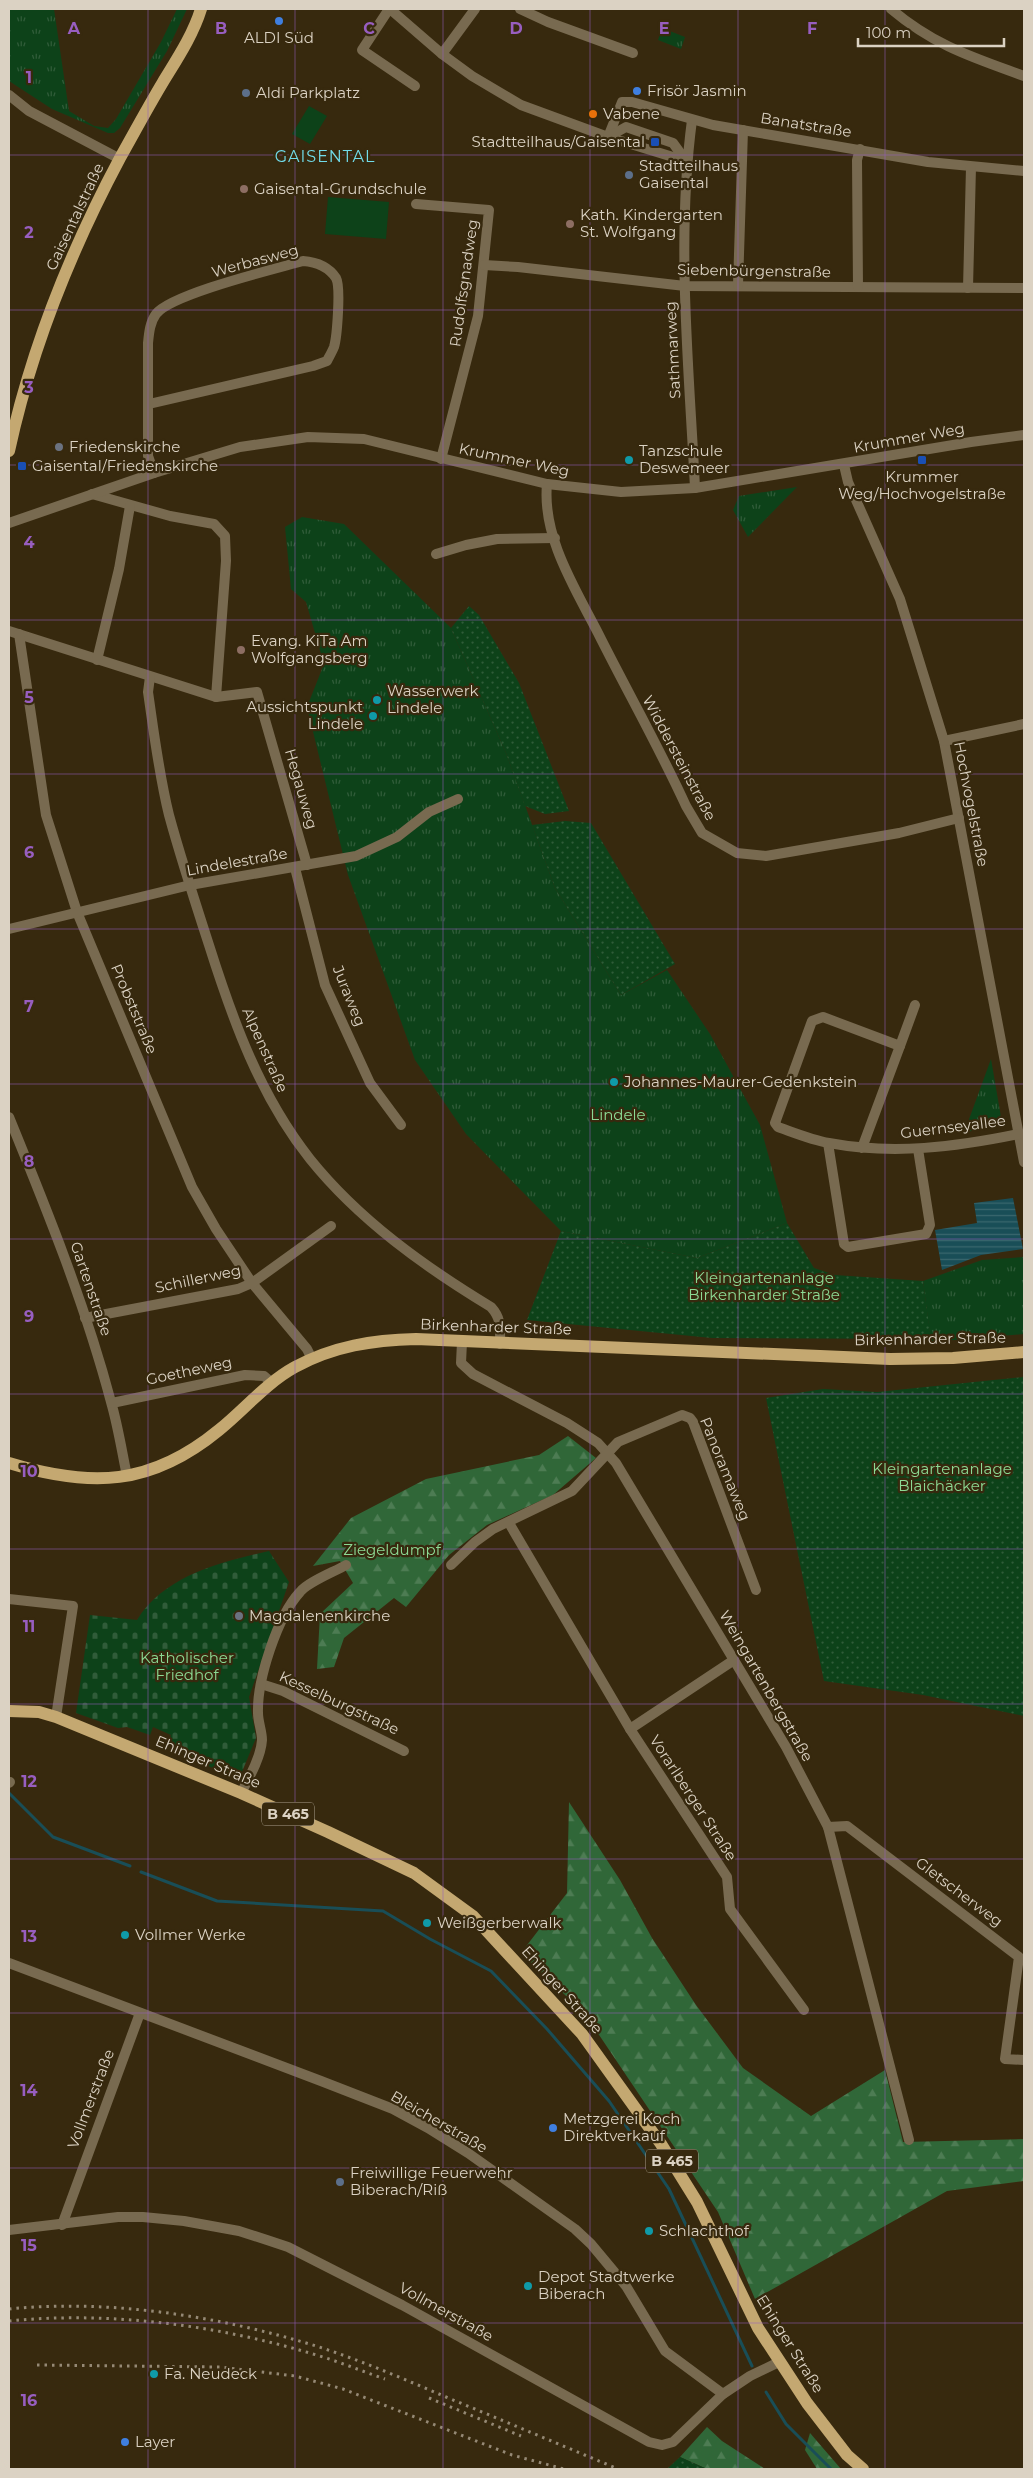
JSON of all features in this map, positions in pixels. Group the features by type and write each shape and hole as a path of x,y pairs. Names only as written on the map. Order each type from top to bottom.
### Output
{"main road":[{"name":"Gaisentalstraße","path":"9,451 22,399 50,311 93,213 120,158 186,44 201,9"},
{"name":"Birkenharder Straße","path":"9,1463 43,1474 86,1480 127,1476 177,1460 219,1430 271,1382 312,1359 364,1342 416,1339 890,1360 954,1358 1024,1352"},
{"name":"Ehinger Straße","path":"9,1711 39,1712 56,1718 241,1793 414,1873 473,1916 582,2034 661,2144 697,2202 745,2304 779,2362 847,2455 863,2469"}],"street":[{"path":"416,86 362,50 389,9 442,54 486,85 521,105 608,137 686,161"},
{"path":"442,54 475,9"},
{"path":"520,9 548,22 633,53"},
{"path":"891,9 921,33 939,43 1024,76"},
{"path":"9,95 29,111 120,158"},
{"name":"Banatstraße","path":"608,137 622,102 632,102 692,120 743,130 971,167 1024,171"},
{"name":"Sathmarweg","path":"692,120 686,161 685,286 695,488"},
{"path":"608,137 626,127 673,143 686,161"},
{"path":"738,286 743,130"},
{"path":"858,287 857,160 860,149"},
{"path":"968,288 971,167"},
{"name":"Rudolfsgnadweg","path":"416,204 489,210 478,316 441,459"},
{"name":"Werbasweg","path":"148,404 313,366 327,361 334,347 338,289 336,279 326,268 315,262 303,261 230,282 169,303 156,314 150,328 148,343 148,404 148,456 154,473"},
{"name":"Siebenbürgenstraße","path":"484,265 518,267 685,286 1024,288"},
{"name":"Krummer Weg","path":"9,523 154,473 240,447 308,437 364,440 547,484 621,492 695,488 844,465 971,442 1024,435"},
{"name":"Hochvogelstraße","path":"844,465 848,482 900,598 944,741 1024,1162"},
{"name":"Widdersteinstraße","path":"547,484 546,496 555,538 564,567 686,806 702,833 737,853 766,856 899,833 959,818"},
{"path":"9,631 216,697 226,561 225,536 214,524 130,506 92,494"},
{"path":"97,660 119,569 130,506"},
{"path":"436,554 466,545 497,540 555,538"},
{"name":"Probststraße","path":"19,634 46,816 77,912 192,1186 216,1229 252,1283 307,1349 312,1359"},
{"name":"Alpenstraße","path":"150,677 148,692 169,813 190,885 242,1042 271,1100 310,1159 340,1192 394,1241 429,1269 491,1307 501,1323 500,1344"},
{"name":"Hegauweg","path":"216,697 258,692 307,865"},
{"path":"944,741 1024,724"},
{"name":"Lindelestraße","path":"9,929 190,885 356,856 397,837 429,812 458,799"},
{"name":"Juraweg","path":"295,868 325,985 370,1082 401,1125"},
{"path":"862,1148 915,1005"},
{"name":"Guernseyallee","path":"900,1046 823,1017 812,1021 775,1123 778,1127 828,1143 862,1148 918,1149 1019,1134"},
{"name":"Gartenstraße","path":"9,1116 51,1221 86,1318 112,1403 127,1476"},
{"path":"828,1143 844,1244 848,1247 926,1234 930,1225 918,1149"},
{"name":"Schillerweg","path":"86,1318 238,1289 252,1283 330,1226"},
{"name":"Weingartenbergstraße","path":"462,1342 461,1363 472,1374 598,1442 616,1463 786,1747 828,1827 909,2140"},
{"name":"Goetheweg","path":"112,1403 245,1375 264,1376 271,1382"},
{"name":"Panoramaweg","path":"607,1452 618,1442 677,1415 690,1418 756,1590"},
{"path":"451,1565 475,1542 493,1529 509,1523 572,1491 607,1452"},
{"name":"Vorarlberger Straße","path":"509,1523 630,1729 726,1877 730,1909 804,2010"},
{"path":"241,1793 252,1770 262,1740 258,1714 261,1684 275,1637 300,1590 346,1565"},
{"path":"9,1599 73,1606 56,1718"},
{"name":"Vorarlberger Straße","path":"630,1729 734,1660"},
{"name":"Kesselburgstraße","path":"261,1684 283,1691 404,1751"},
{"name":"Gletscherweg","path":"828,1827 847,1826 1019,1957 1005,2059 1024,2060"},
{"name":"Bleicherstraße","path":"9,1963 393,2109 468,2153 574,2229 591,2244 626,2286 665,2351 723,2394"},
{"name":"Vollmerstraße","path":"62,2225 140,2013"},
{"name":"Vollmerstraße","path":"9,2230 118,2217 152,2217 239,2231 288,2247 402,2305 650,2442 662,2446 673,2442 723,2394 750,2376 779,2362"}],"green space":[{"path":"9,9 54,9 69,111 94,126 108,128 116,119 161,42 177,9 187,9 167,51 120,128 114,133 108,133 52,109 9,81"},
{"path":"662,28 685,37 681,49 658,40"},
{"path":"309,106 327,116 310,144 292,134"},
{"path":"328,197 389,202 386,239 325,234"},
{"path":"797,487 748,537 733,510 739,496"},
{"name":"Lindele","path":"302,517 344,524 451,628 506,753 555,888 621,995 667,970 710,1034 760,1125 787,1223 697,1258 561,1231 466,1134 415,1060 348,875 307,707 324,664 306,602 291,589 285,527"},
{"path":"469,606 479,615 519,683 569,811 545,814 525,806 506,753 451,628"},
{"path":"565,821 591,823 675,964 621,995 555,888 532,825"},
{"path":"991,1059 1002,1123 964,1133"},
{"name":"Kleingartenanlage Birkenharder Straße","path":"787,1223 814,1268 835,1275 923,1281 931,1339 712,1338 527,1320 561,1231 697,1258"},
{"path":"1024,1257 1024,1334 931,1342 923,1281 982,1260"},
{"name":"Kleingartenanlage Blaichäcker","path":"1024,1377 1024,1716 923,1695 824,1681 766,1398 823,1389 877,1392"},
{"name":"Ziegeldumpf","path":"568,1436 596,1458 553,1495 487,1525 449,1555 406,1607 394,1598 344,1638 334,1667 317,1669 320,1614 353,1583 340,1561 313,1566 351,1518 426,1479 539,1455"},
{"name":"Katholischer Friedhof","path":"269,1551 289,1582 249,1697 256,1738 239,1779 194,1760 190,1753 168,1743 171,1735 153,1727 150,1735 127,1727 118,1728 76,1713 90,1615 137,1620 149,1605 178,1581 232,1560"},
{"path":"569,1802 620,1880 652,1938 696,2005 743,2068 811,2116 885,2070 903,2142 1024,2139 1024,2181 947,2191 755,2299 718,2212 585,2014 521,1953 567,1893"},
{"path":"707,2427 722,2441 765,2469 707,2469 680,2457"},
{"path":"810,2433 841,2469 817,2469 805,2450"},
{"path":"680,2457 707,2469 667,2469"}],"water":[{"path":"1013,1198 1023,1249 981,1255 942,1270 935,1230 977,1223 974,1203"}],"waterway":[{"path":"9,1793 53,1837 130,1866"},
{"path":"141,1872 217,1901 383,1911 430,1939 491,1971 547,2029 609,2101 669,2189 752,2366"},
{"path":"766,2392 786,2424 831,2469"}],"railway":[{"path":"9,2309 47,2306 125,2308 203,2318 279,2335 316,2346 398,2377 618,2469"},
{"path":"9,2321 47,2318 124,2319 201,2328 276,2344 322,2357 385,2379"},
{"path":"37,2365 220,2367 295,2376 343,2389 512,2455 564,2469"},
{"path":"429,2398 521,2436"}],"place":[{"name":"ALDI Süd","path":"279,21"},
{"name":"Frisör Jasmin","path":"637,91"},
{"name":"Aldi Parkplatz","path":"246,93"},
{"name":"Vabene","path":"593,114"},
{"name":"Stadtteilhaus/Gaisental","path":"655,142"},
{"name":"Stadtteilhaus Gaisental","path":"629,175"},
{"name":"Gaisental-Grundschule","path":"244,189"},
{"name":"Kath. Kindergarten St. Wolfgang","path":"570,224"},
{"name":"Friedenskirche","path":"59,447"},
{"name":"Tanzschule Deswemeer","path":"629,460"},
{"name":"Krummer Weg/Hochvogelstraße","path":"922,460"},
{"name":"Gaisental/Friedenskirche","path":"22,466"},
{"name":"Evang. KiTa Am Wolfgangsberg","path":"241,650"},
{"name":"Wasserwerk Lindele","path":"377,700"},
{"name":"Aussichtspunkt Lindele","path":"373,716"},
{"name":"Johannes-Maurer-Gedenkstein","path":"614,1082"},
{"name":"Magdalenenkirche","path":"239,1616"},
{"name":"Weißgerberwalk","path":"427,1923"},
{"name":"Vollmer Werke","path":"125,1935"},
{"name":"Metzgerei Koch Direktverkauf","path":"553,2128"},
{"name":"Freiwillige Feuerwehr Biberach/Riß","path":"340,2182"},
{"name":"Schlachthof","path":"649,2231"},
{"name":"Depot Stadtwerke Biberach","path":"528,2286"},
{"name":"Fa. Neudeck","path":"154,2374"},
{"name":"Layer","path":"125,2442"}],"district":[{"name":"GAISENTAL","path":"325,156"}]}
